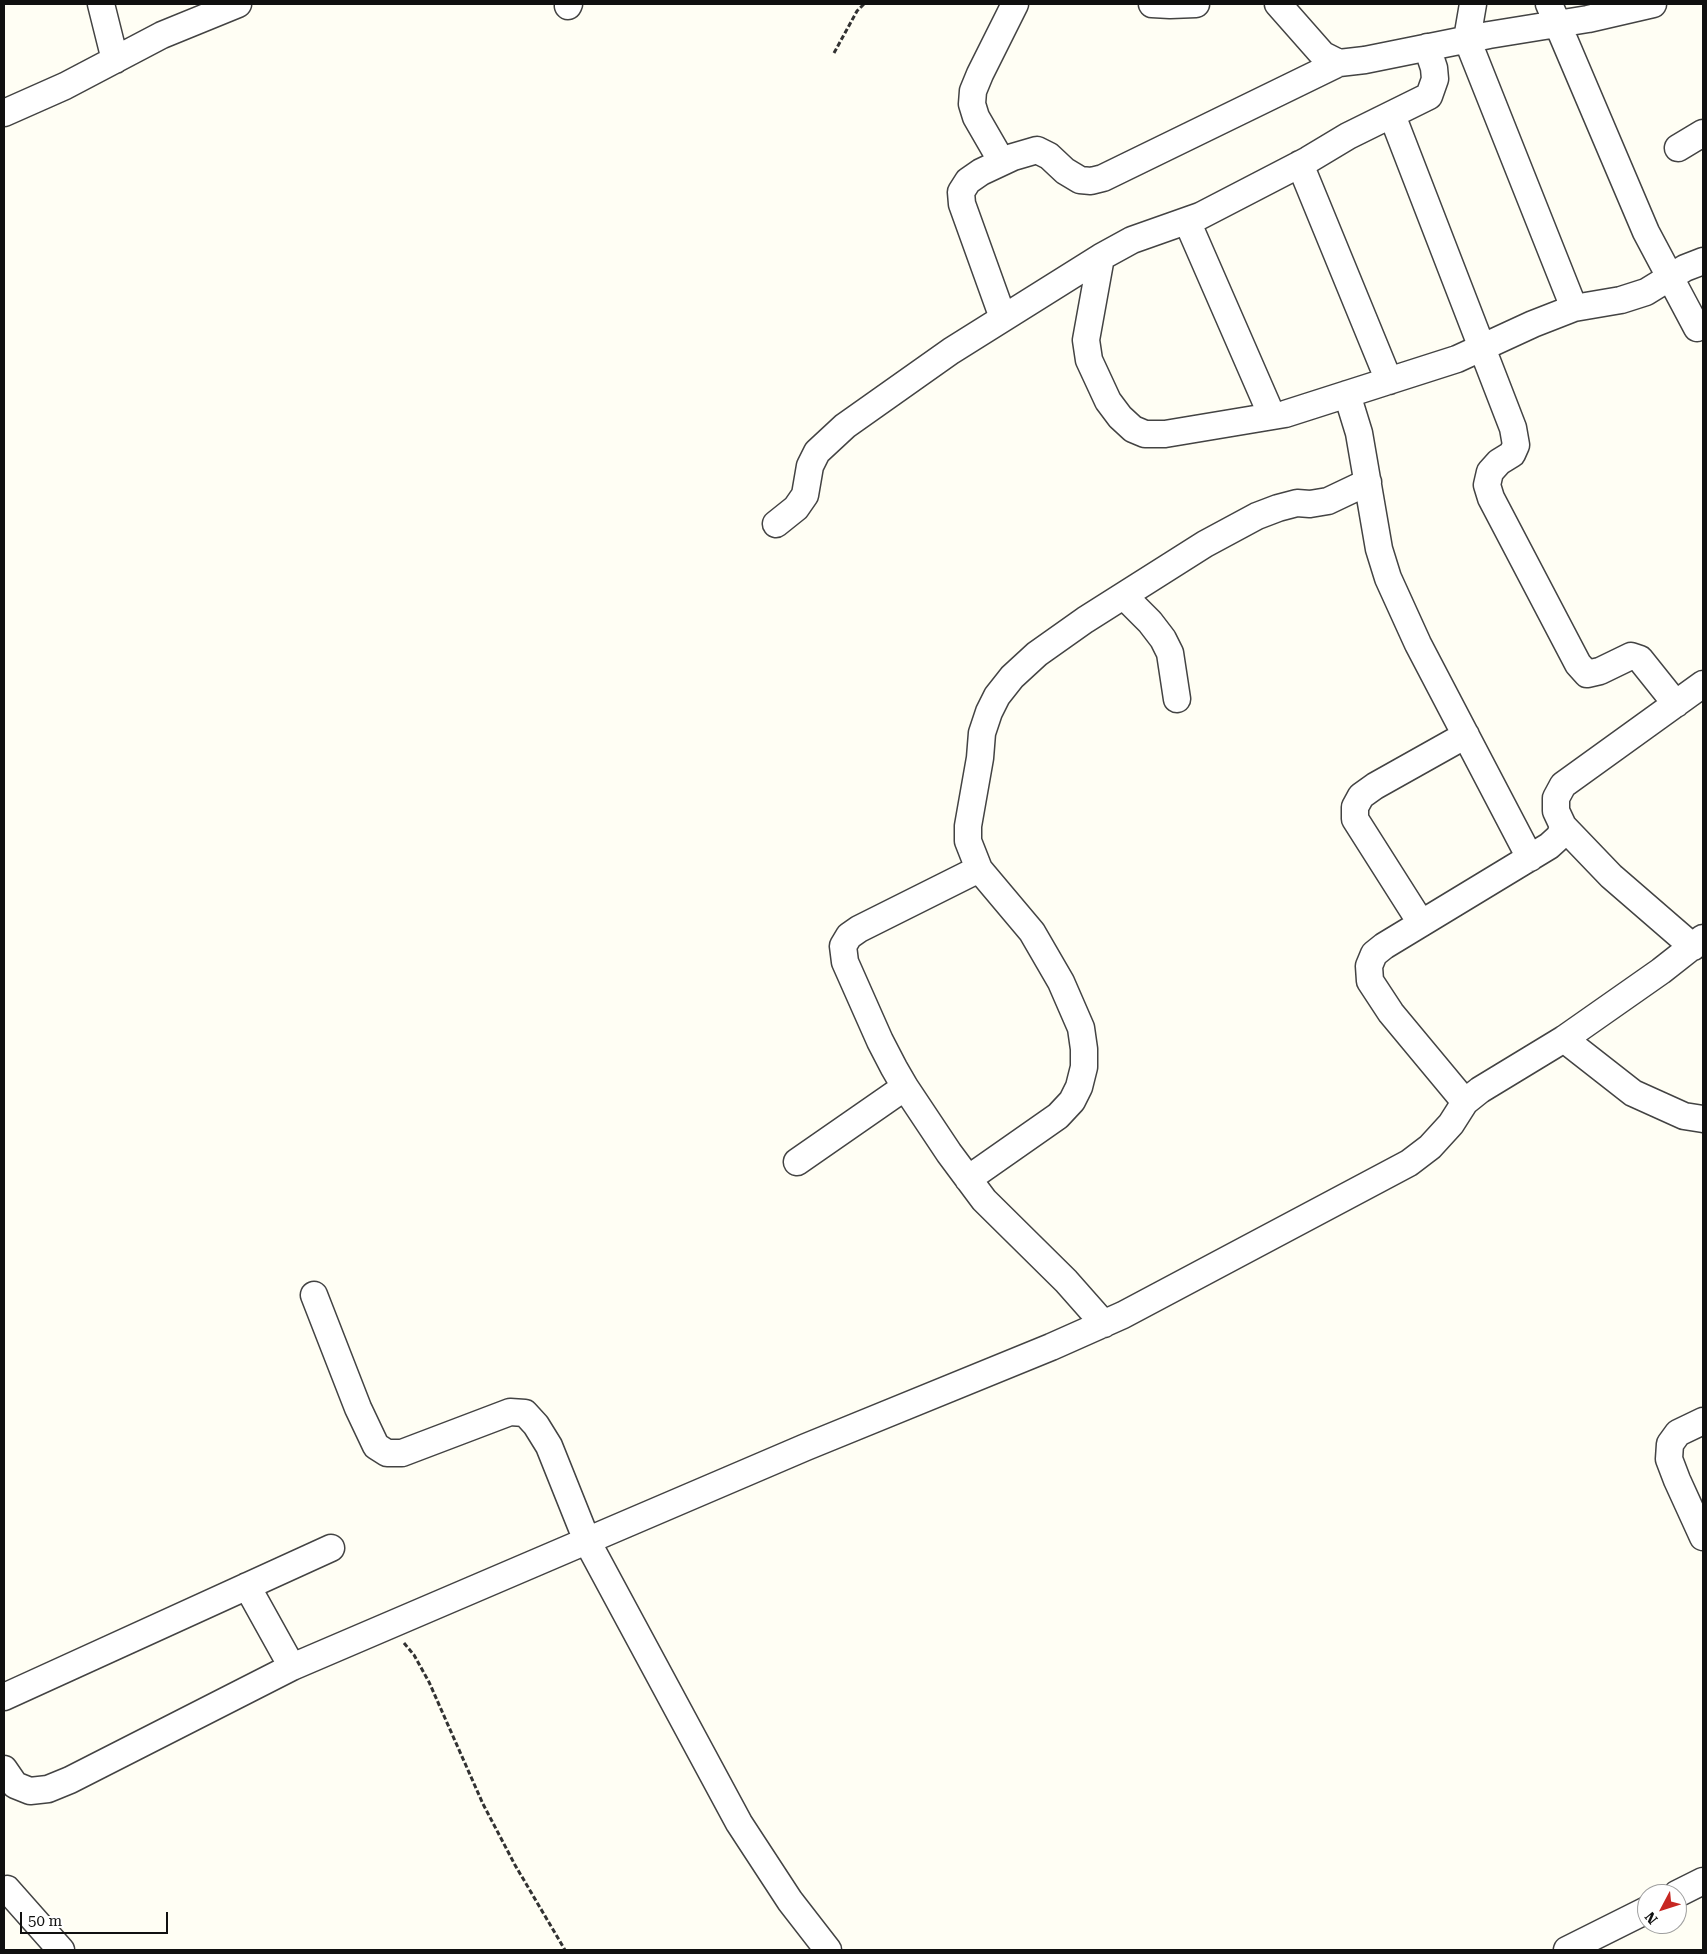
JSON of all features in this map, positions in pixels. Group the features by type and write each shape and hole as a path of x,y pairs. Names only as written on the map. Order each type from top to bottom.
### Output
{"street":[{"path":"101,4 116,60"},
{"path":"1002,162 976,117 972,104 973,91 1015,4"},
{"path":"1152,4 1196,4"},
{"path":"1278,4 1300,15 1323,55 1339,63"},
{"path":"1473,4 1467,39 1574,308"},
{"path":"1003,318 962,204 961,192 968,181 981,172 1002,162 1038,150 1050,156 1065,171 1080,180 1091,181 1103,178 1339,63 1365,60 1467,39 1552,14 1588,18 1653,4"},
{"path":"5,107 65,86 162,34 223,6"},
{"path":"1552,14 1646,232 1697,328"},
{"path":"776,524 796,508 805,495 810,466 817,452 830,439 951,351 1101,257 1132,240 1187,221 1230,201 1348,136 1429,96 1435,79 1434,68 1427,47"},
{"path":"1392,115 1481,348 1514,428 1516,445 1512,454 1499,462 1490,472 1487,485 1491,498 1578,664 1588,674 1600,671 1631,656 1640,659 1676,704"},
{"path":"1678,148 1703,133"},
{"path":"1300,164 1389,381"},
{"path":"1187,221 1272,416"},
{"path":"1101,257 1086,340 1089,360 1108,401 1120,417 1133,428 1145,434 1158,434 1285,414 1458,360 1533,324 1574,308 1621,300 1646,292 1670,279 1685,268 1703,261"},
{"path":"1347,394 1359,432 1379,549 1388,578 1415,637 1530,858"},
{"path":"968,1178 1058,1116 1072,1101 1081,1077 1084,1049 1081,1028 1073,1007 1046,955 1032,932 979,869 968,841 968,826 980,758 982,733 988,712 997,696 1012,677 1037,654 1085,620 1206,544 1258,516 1291,505 1328,501 1368,482"},
{"path":"1124,596 1150,622 1163,639 1170,653 1177,699"},
{"path":"4,1768 15,1785 30,1791 48,1789 70,1780 292,1667 806,1447 1104,1324 1409,1163 1430,1147 1451,1124 1465,1102 1480,1090 1564,1038 1698,942 1611,876 1563,826 1556,811 1556,798 1563,785 1703,684"},
{"path":"1421,923 1355,819 1355,807 1361,796 1375,786 1466,735"},
{"path":"1465,1102 1392,1013 1370,981 1369,966 1374,954 1384,946 1530,858 1560,836 1563,826"},
{"path":"979,869 849,936 843,946 844,962 880,1041 905,1087 968,1178 989,1205 1066,1281 1104,1324"},
{"path":"1564,1038 1633,1093 1684,1116 1703,1120"},
{"path":"797,1162 905,1087"},
{"path":"314,1295 358,1408 376,1446 387,1453 402,1453 510,1412 525,1413 536,1426 548,1446 587,1541 739,1823 790,1901 828,1950"},
{"path":"1703,1421 1678,1433 1670,1444 1669,1460 1703,1537"},
{"path":"4,1698 331,1548"},
{"path":"247,1586 292,1667"},
{"path":"1687,1889 1703,1881"},
{"path":"7,1889 61,1950"},
{"path":"1567,1950 1637,1915"}],"path":[{"path":"834,53 853,18 864,4"},
{"path":"390,1625 414,1655 429,1682 483,1804 515,1865 565,1950"}]}
